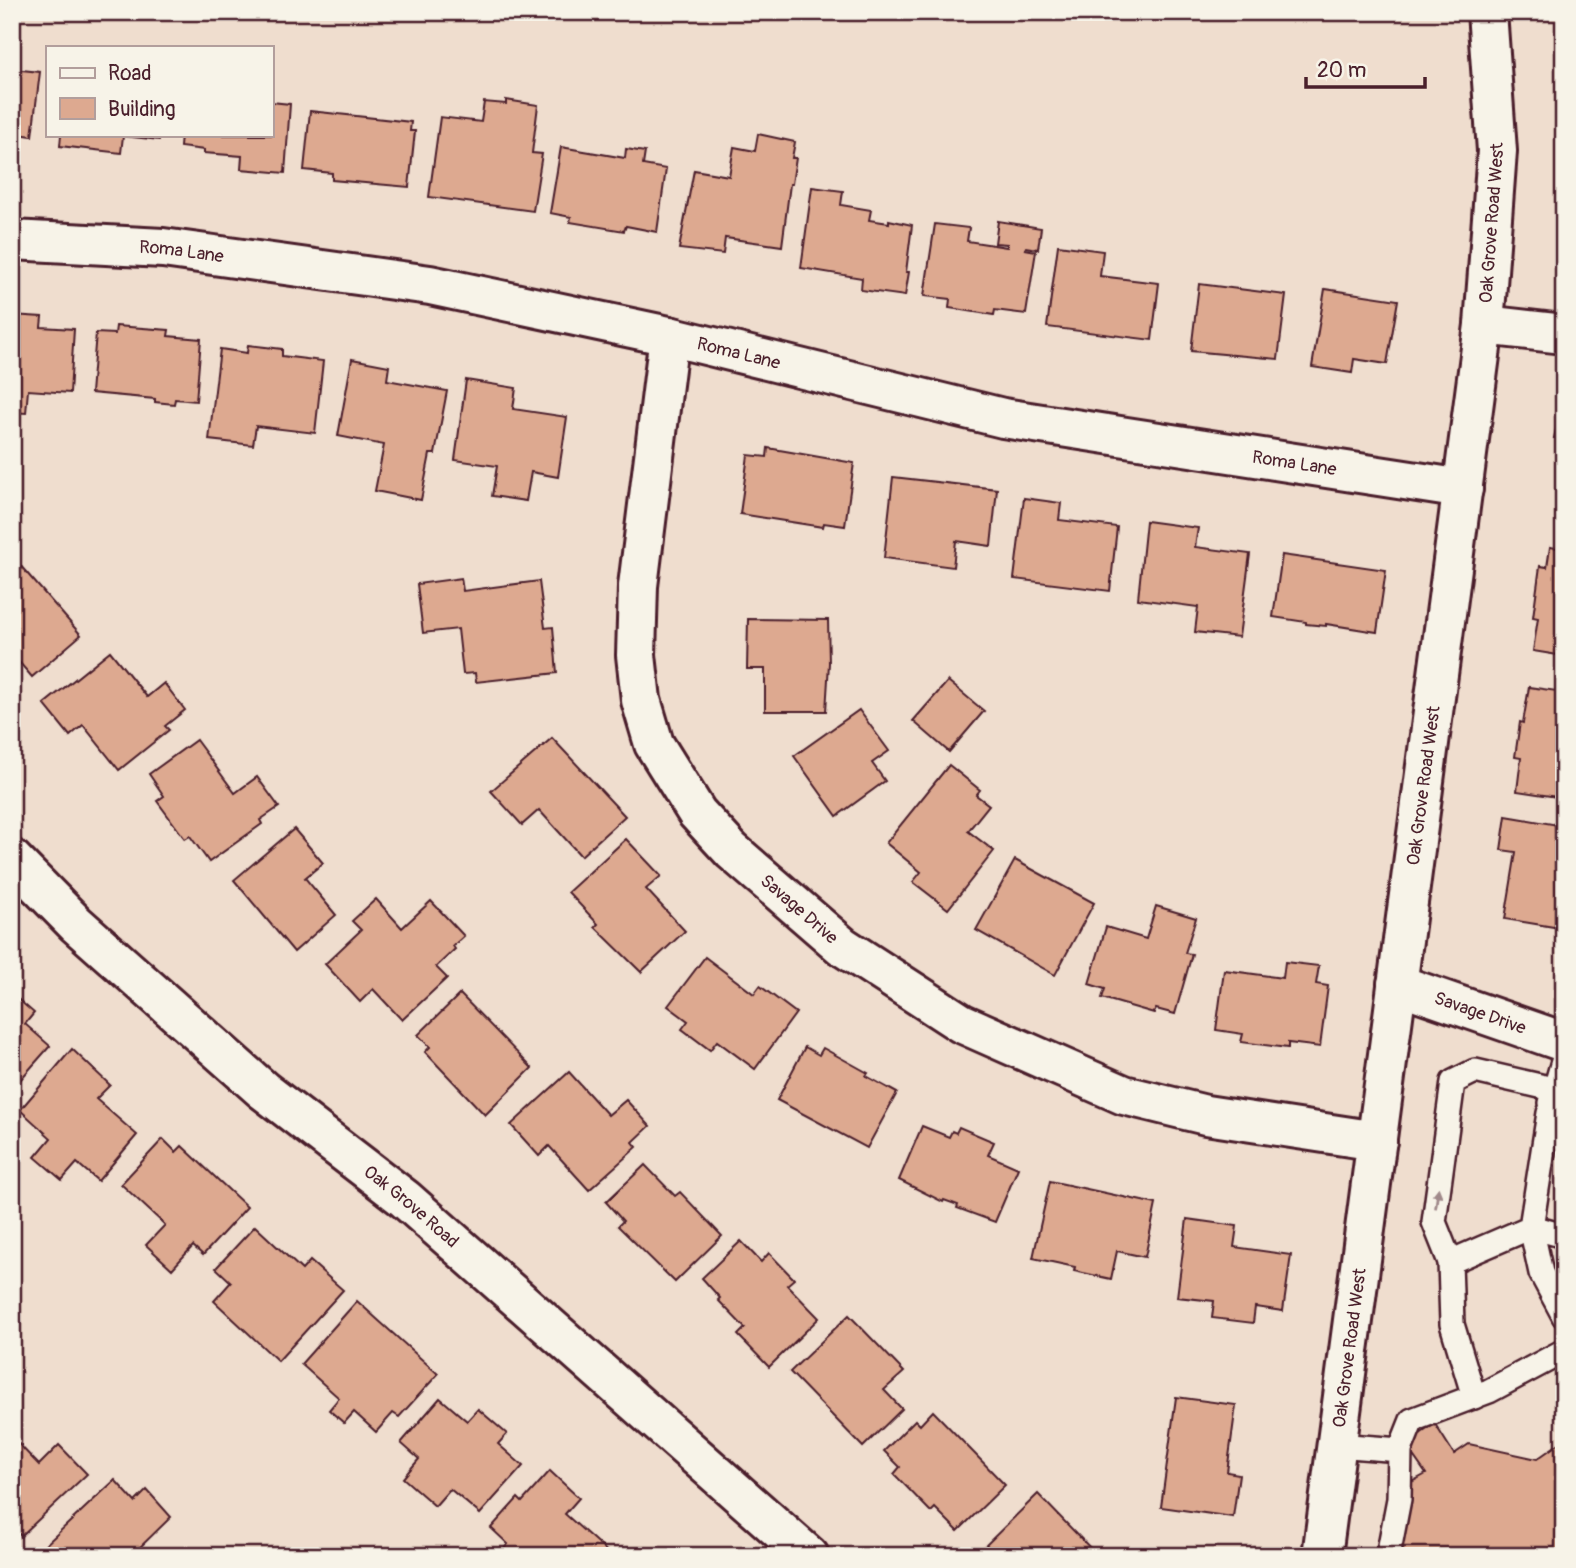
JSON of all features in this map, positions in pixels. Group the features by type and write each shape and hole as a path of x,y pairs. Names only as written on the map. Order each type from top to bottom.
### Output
{"street":[{"name":"Oak Grove Road West","path":"1322,1556 1484,325 1497,150 1487,12"},
{"name":"Roma Lane","path":"12,240 163,248 430,285 669,336 1003,418 1463,489"},
{"path":"1484,325 1564,334"},
{"name":"Savage Drive","path":"669,336 638,586 636,655 641,700 654,744 697,813 732,851 842,946 961,1023 1124,1095 1206,1115 1377,1141"},
{"name":"Oak Grove Road","path":"12,859 76,925 263,1090 405,1199 810,1556"},
{"name":"Savage Drive","path":"1397,984 1564,1042"}],"lane":[{"path":"1564,1058 1553,1089 1556,1116 1531,1227 1541,1273 1564,1316"},
{"path":"1474,1397 1452,1324 1450,1262 1434,1222 1453,1082 1475,1071 1553,1089"},
{"path":"1450,1262 1531,1227 1564,1236"},
{"path":"1388,1556 1399,1499 1400,1450 1412,1420 1489,1391 1564,1351"},
{"path":"1337,1445 1400,1450"}],"building":[{"path":"12,69 40,72 32,136 12,133"},
{"path":"506,100 538,105 532,153 542,154 533,211 429,197 440,117 481,122 484,102 506,104"},
{"path":"273,102 290,104 285,173 241,169 242,156 204,153 204,150 180,147 181,136 273,136"},
{"path":"310,111 411,122 410,131 415,131 409,187 332,180 332,173 304,170"},
{"path":"758,134 795,142 792,158 796,158 782,246 725,238 723,254 679,249 694,170 729,176 734,147 755,151"},
{"path":"61,136 123,136 121,153 60,146"},
{"path":"123,136 160,136 159,140"},
{"path":"561,147 625,158 626,149 645,152 643,165 666,169 657,232 626,226 624,231 570,222 571,217 550,213"},
{"path":"812,187 843,191 841,205 871,210 869,220 889,223 889,220 912,225 905,296 861,290 862,278 801,268"},
{"path":"998,221 1041,228 1038,249 1025,249 1036,251 1026,314 995,310 994,315 949,308 950,299 924,296 935,224 969,228 967,241 1007,247 1007,244 995,243"},
{"path":"1058,245 1103,251 1100,276 1159,283 1152,340 1047,327"},
{"path":"1199,284 1286,295 1278,359 1191,351"},
{"path":"1325,289 1398,300 1387,364 1354,359 1352,373 1312,367"},
{"path":"12,315 42,317 41,327 74,329 70,393 28,390 26,413 12,412"},
{"path":"116,326 169,330 168,336 201,339 196,401 175,399 174,404 155,402 155,399 91,393 96,333 115,334"},
{"path":"248,345 282,349 282,356 323,361 315,433 256,426 253,445 209,440 220,349 247,353"},
{"path":"352,359 389,366 387,380 447,391 435,454 430,454 421,500 375,491 384,445 338,436"},
{"path":"466,380 516,388 513,409 567,417 558,477 531,472 526,501 492,496 497,466 455,460"},
{"path":"1562,414 1564,452 1558,451 1560,438 1554,438"},
{"path":"768,448 854,463 845,526 824,523 823,527 740,514 748,455 767,457"},
{"path":"893,477 997,489 991,546 956,541 953,567 884,558"},
{"path":"1024,498 1061,503 1059,520 1117,527 1110,591 1014,579"},
{"path":"1146,521 1198,528 1195,547 1250,554 1239,637 1195,632 1198,607 1138,599"},
{"path":"1550,547 1564,549 1564,656 1533,651 1538,618 1533,617 1540,566 1547,567"},
{"path":"1282,555 1386,570 1377,632 1326,624 1306,624 1273,617"},
{"path":"12,556 81,635 32,677 12,654"},
{"path":"461,578 463,591 539,581 545,628 553,627 557,673 476,682 475,673 463,674 458,629 423,633 417,584"},
{"path":"748,619 828,620 826,711 765,711 765,669 747,669"},
{"path":"110,651 147,697 164,683 185,710 165,726 169,730 119,770 83,725 70,736 44,704"},
{"path":"948,681 984,711 949,752 913,721"},
{"path":"1529,687 1564,692 1564,798 1517,791 1521,758 1515,757"},
{"path":"859,710 889,751 872,763 885,781 837,816 794,756"},
{"path":"552,738 625,816 581,856 539,810 522,825 491,791"},
{"path":"196,740 235,793 257,777 279,807 260,820 262,824 209,862 190,836 185,839 157,801 164,796 149,774"},
{"path":"949,765 980,790 976,795 989,805 968,831 994,851 948,909 913,882 921,872 886,843"},
{"path":"1506,816 1564,826 1564,903 1560,928 1505,919 1516,852 1501,850"},
{"path":"294,829 323,863 305,878 336,915 294,952 234,880"},
{"path":"626,839 661,876 646,889 685,931 641,972 595,927 598,924 568,892"},
{"path":"1015,860 1094,903 1055,975 976,930"},
{"path":"376,899 402,928 431,901 464,936 436,967 447,978 402,1020 373,989 360,1002 325,964 361,930 352,921"},
{"path":"1156,906 1196,918 1185,953 1192,954 1175,1014 1156,1009 1154,1013 1102,998 1105,989 1089,984 1106,927 1146,939"},
{"path":"705,957 754,994 760,986 796,1013 755,1069 717,1041 710,1050 682,1029 688,1021 668,1006"},
{"path":"1285,962 1319,966 1316,984 1328,986 1320,1047 1288,1043 1288,1048 1241,1042 1243,1034 1216,1030 1224,970 1283,978"},
{"path":"12,994 34,1013 25,1024 50,1046 12,1089"},
{"path":"460,994 532,1068 485,1115 425,1052 430,1047 418,1035"},
{"path":"805,1047 819,1055 823,1048 897,1093 867,1148 777,1100"},
{"path":"72,1049 110,1085 96,1099 137,1135 98,1181 77,1163 62,1180 35,1157 51,1138 20,1110"},
{"path":"569,1072 608,1115 626,1100 650,1126 633,1142 637,1147 589,1190 549,1146 539,1156 511,1125"},
{"path":"922,1126 949,1137 952,1131 956,1133 959,1127 994,1142 988,1155 1018,1168 995,1222 957,1208 958,1205 944,1200 943,1202 899,1180"},
{"path":"163,1139 176,1152 182,1146 247,1207 203,1255 193,1246 172,1269 146,1245 165,1225 121,1184"},
{"path":"645,1165 675,1196 680,1192 722,1236 675,1282 618,1226 623,1221 606,1202"},
{"path":"1050,1181 1156,1204 1145,1257 1117,1251 1111,1279 1074,1271 1075,1267 1033,1258"},
{"path":"1187,1219 1237,1226 1234,1247 1291,1255 1283,1311 1255,1307 1253,1323 1212,1318 1214,1301 1177,1297"},
{"path":"255,1226 302,1270 310,1261 343,1290 278,1361 214,1301 231,1282 216,1268"},
{"path":"741,1241 761,1262 769,1253 794,1279 787,1285 819,1318 769,1367 738,1335 745,1328 718,1300 720,1298 702,1278"},
{"path":"357,1301 438,1374 399,1417 393,1413 376,1432 354,1412 344,1423 329,1410 339,1398 301,1364"},
{"path":"849,1315 904,1372 884,1390 902,1409 863,1447 790,1372"},
{"path":"1176,1397 1236,1405 1227,1472 1239,1474 1233,1517 1161,1507"},
{"path":"440,1398 467,1421 478,1409 507,1434 498,1444 523,1466 480,1514 450,1489 435,1506 403,1478 419,1459 401,1443"},
{"path":"933,1411 1005,1485 958,1531 935,1508 931,1512 894,1474 900,1467 884,1451 915,1420 920,1425"},
{"path":"1435,1424 1454,1454 1469,1444 1537,1459 1564,1440 1564,1556 1398,1556 1410,1483 1426,1474 1405,1444"},
{"path":"12,1437 39,1465 59,1445 87,1474 21,1536 12,1527"},
{"path":"550,1471 579,1498 565,1514 612,1556 498,1556 508,1544 491,1528 518,1498 522,1502"},
{"path":"115,1480 135,1502 147,1490 171,1517 131,1556 49,1556 42,1548"},
{"path":"1038,1494 1098,1556 991,1556 983,1548"}]}
